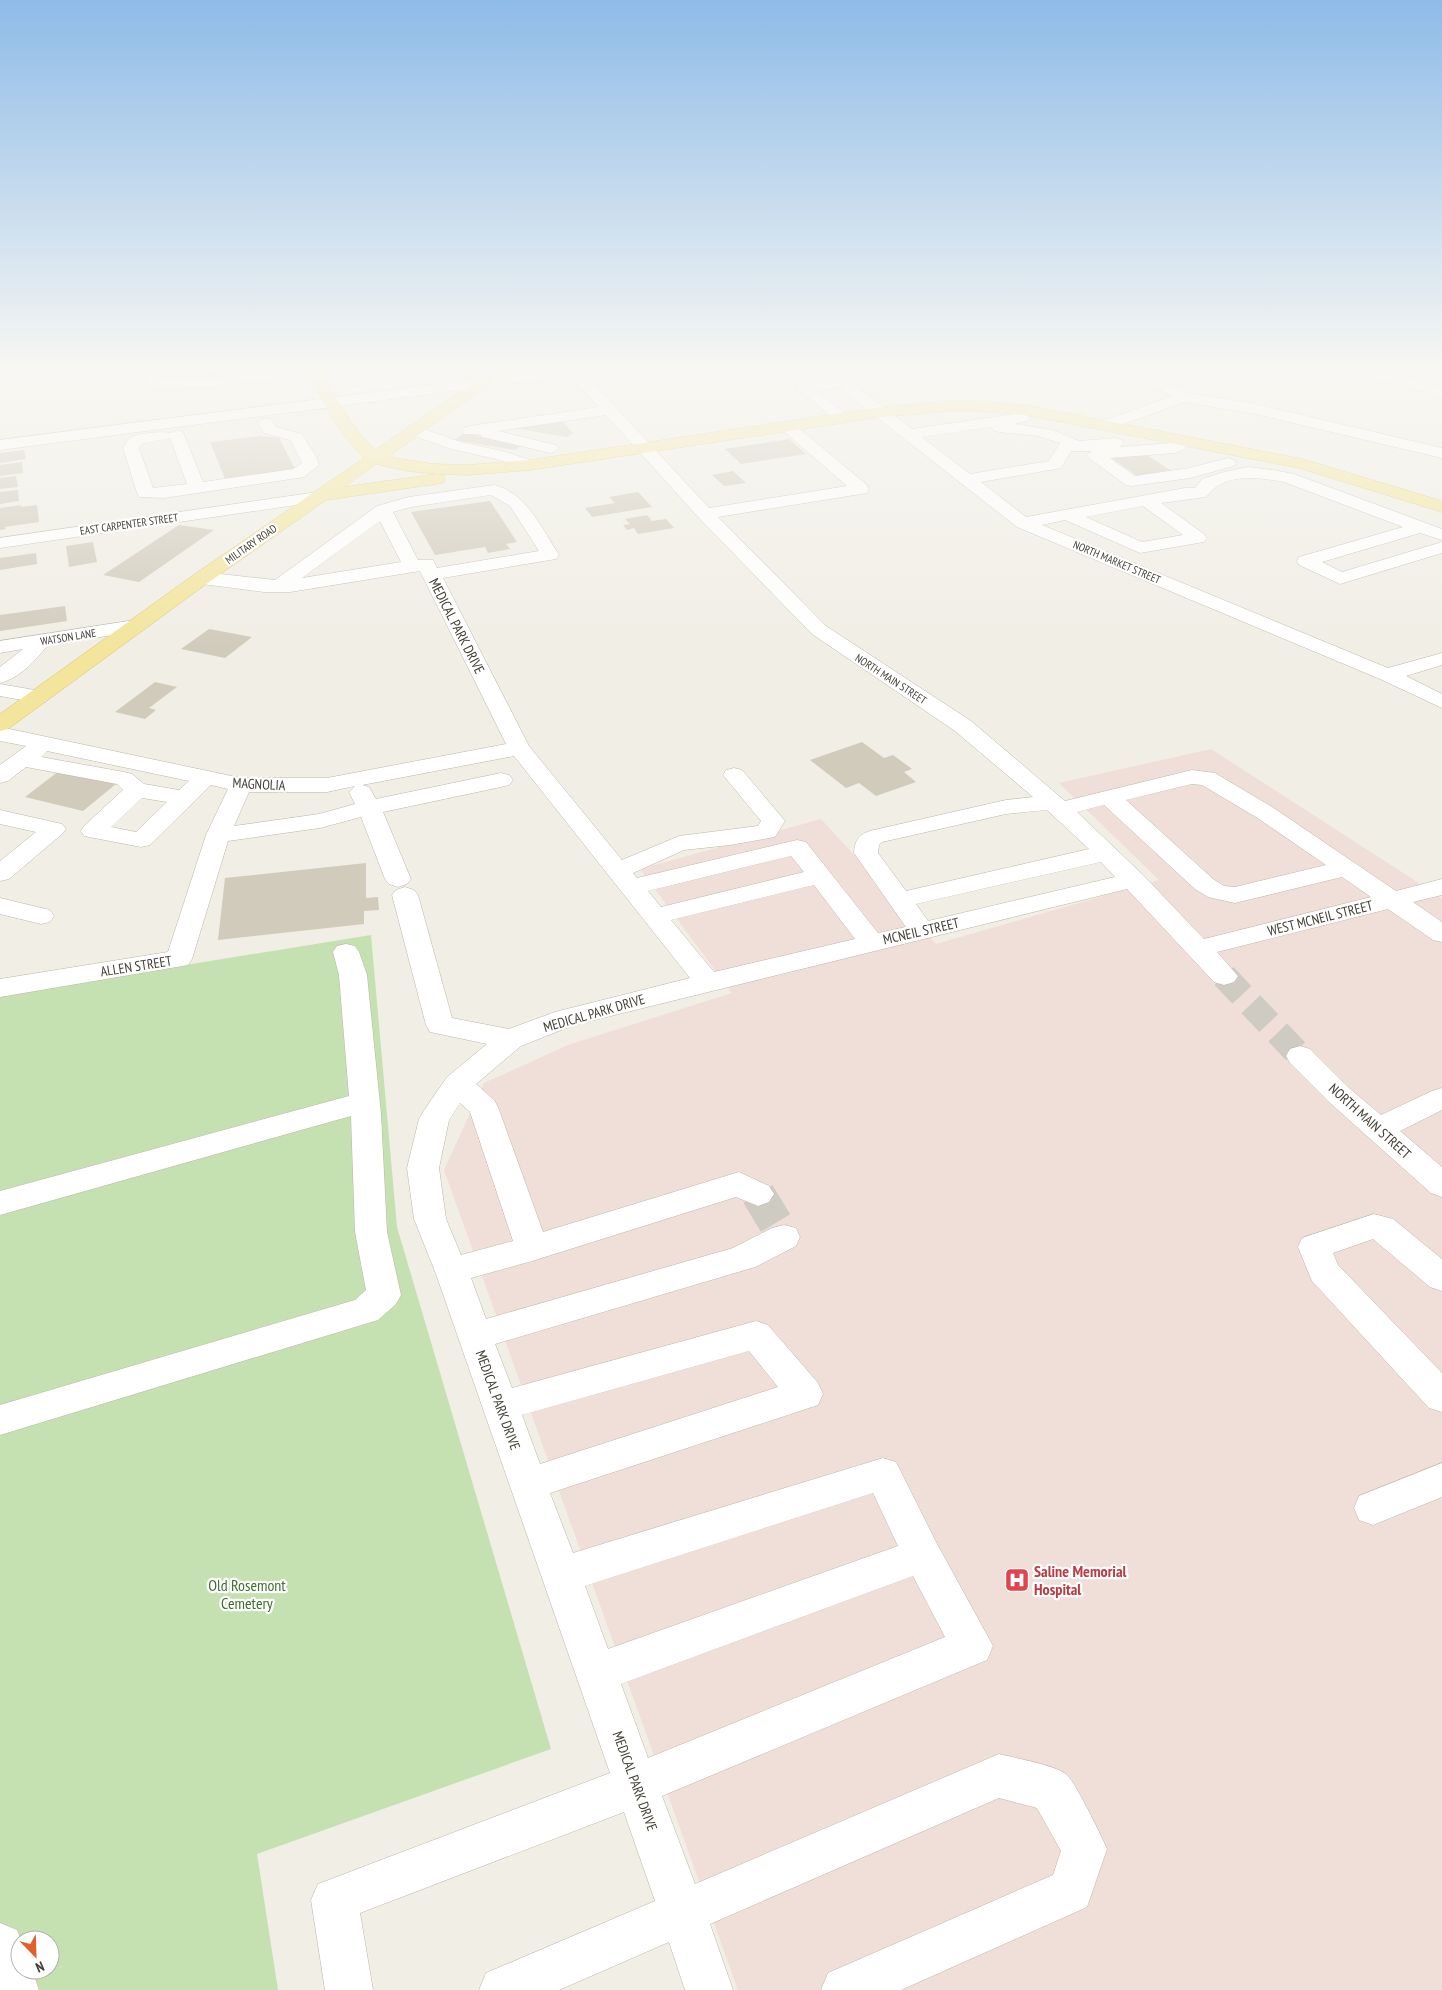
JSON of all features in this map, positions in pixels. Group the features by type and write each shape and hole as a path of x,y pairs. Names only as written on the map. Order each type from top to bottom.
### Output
{"main road":[{"name":"MILITARY ROAD","path":"0,724 202,578 371,461"},
{"path":"386,461 407,466 468,470 530,465"},
{"path":"318,497 561,461"},
{"path":"1286,461 1442,507"}],"street":[{"path":"135,461 146,493 150,493 298,473 310,465 309,461"},
{"path":"187,461 197,488"},
{"path":"519,461 530,465"},
{"name":"NORTH MAIN STREET","path":"656,461 818,630 963,726 1056,805 1134,880 1224,976"},
{"path":"705,514 861,489 828,461"},
{"name":"NORTH MARKET STREET","path":"944,461 1023,523 1387,675 1442,702"},
{"path":"967,479 1055,465 1057,461"},
{"path":"1103,461 1132,481 1200,470 1236,461"},
{"path":"1188,461 1200,470"},
{"path":"202,578 290,586 550,555 516,503 494,490 481,472"},
{"path":"1023,523 1185,493 1200,493 1208,483 1248,472 1288,478 1442,535"},
{"path":"1343,499 1373,486"},
{"path":"280,586 382,510 409,502 494,490"},
{"path":"150,493 148,497 155,520"},
{"name":"EAST CARPENTER STREET","path":"0,543 318,497"},
{"path":"1068,514 1140,548 1198,538 1146,500"},
{"path":"1002,507 1022,504"},
{"name":"MEDICAL PARK DRIVE","path":"382,510 421,570 520,748 708,982 565,1018 511,1039 456,1084 434,1119 423,1168 430,1219 452,1270 709,1990"},
{"path":"1420,527 1306,561 1340,578 1442,547"},
{"name":"WATSON LANE","path":"0,647 135,626"},
{"path":"0,677 27,658 40,641"},
{"path":"1387,675 1442,659"},
{"path":"0,690 38,697"},
{"name":"MAGNOLIA","path":"0,734 241,785 327,785 520,748"},
{"path":"0,776 45,744"},
{"path":"23,760 124,779 137,790 184,798"},
{"path":"624,879 679,843 766,832 773,821 734,775"},
{"path":"922,931 866,854 867,842 874,837 1006,807 1056,805 1109,797 1192,777 1207,778 1264,812 1442,934"},
{"path":"137,790 93,831 141,840 205,778"},
{"path":"354,780 369,808 402,887 440,1025 511,1039"},
{"path":"218,836 320,821 369,808 501,780"},
{"name":"ALLEN STREET","path":"0,988 180,959 218,836 241,785"},
{"path":"1109,797 1204,884 1217,892 1235,895 1346,868"},
{"path":"0,817 54,829 0,874"},
{"path":"624,879 797,846 872,943"},
{"path":"0,849 24,855"},
{"path":"900,900 1106,853"},
{"path":"654,916 820,876"},
{"name":"MCNEIL STREET","path":"708,982 1134,880"},
{"name":"WEST MCNEIL STREET","path":"1198,949 1442,887"},
{"path":"0,906 41,916"},
{"path":"0,1420 366,1310 384,1295 371,1232 364,1102 353,976 346,952"},
{"name":"NORTH MAIN STREET","path":"1300,1056 1339,1095 1442,1185"},
{"path":"456,1084 483,1107 532,1248"},
{"path":"1378,1129 1442,1098"},
{"path":"0,1203 364,1102"},
{"path":"452,1270 532,1248 739,1184 758,1194"},
{"path":"1442,1278 1382,1228 1374,1226 1314,1247 1324,1272 1442,1397"},
{"path":"475,1336 744,1258 784,1237"},
{"path":"501,1406 756,1335 805,1394 528,1484"},
{"path":"349,1990 334,1900 636,1785 972,1646 922,1555 883,1474 561,1575"},
{"path":"1373,1508 1442,1480"},
{"path":"596,1673 922,1555"},
{"path":"503,1990 999,1776 1051,1790 1084,1849 1071,1892 845,1990"},
{"path":"0,1947 15,1990"}],"shaded area":[{"name":"Saline Memorial Hospital","path":"1211,749 1442,898 1442,1990 738,1990 444,1170 484,1083 568,1045 732,993 640,869 821,819 936,944 1159,880 1059,783"}],"green space":[{"name":"Old Rosemont Cemetery","path":"371,935 397,1227 551,1749 257,1854 278,1990 0,1990 0,995"}],"building":[{"path":"218,461 291,461 295,469 225,479"},
{"path":"738,461 761,461 741,464"},
{"path":"1116,461 1156,461 1173,472 1140,478"},
{"path":"22,462 23,473 0,476 0,465"},
{"path":"733,471 746,483 724,486 712,475"},
{"path":"16,476 18,487 0,489 0,478"},
{"path":"18,490 19,501 0,504 0,492"},
{"path":"638,492 652,507 592,517 585,508 615,503 609,497"},
{"path":"490,501 517,542 506,544 510,549 488,553 485,547 435,555 411,512"},
{"path":"21,505 21,507 37,505 39,522 5,527 6,529 0,530 0,508"},
{"path":"647,515 652,521 666,519 674,528 638,534 634,528 627,530 623,525 630,524 625,519"},
{"path":"179,525 214,530 139,582 103,575"},
{"path":"93,542 97,562 69,567 66,546"},
{"path":"36,553 37,564 0,570 0,558"},
{"path":"65,606 67,621 0,631 0,615"},
{"path":"209,629 252,637 225,658 181,649"},
{"path":"155,682 177,687 149,708 156,710 145,719 115,712"},
{"path":"862,742 884,758 893,755 912,769 904,772 916,782 876,796 859,783 846,788 810,760"},
{"path":"59,771 116,784 83,811 25,797"},
{"path":"366,863 366,898 378,897 379,910 364,911 364,924 218,940 225,878"}],"tunnel":[{"path":"1224,976 1300,1056"},
{"path":"758,1194 784,1237"}],"place":[{"name":"Saline Memorial Hospital","path":"1017,1580"}]}
